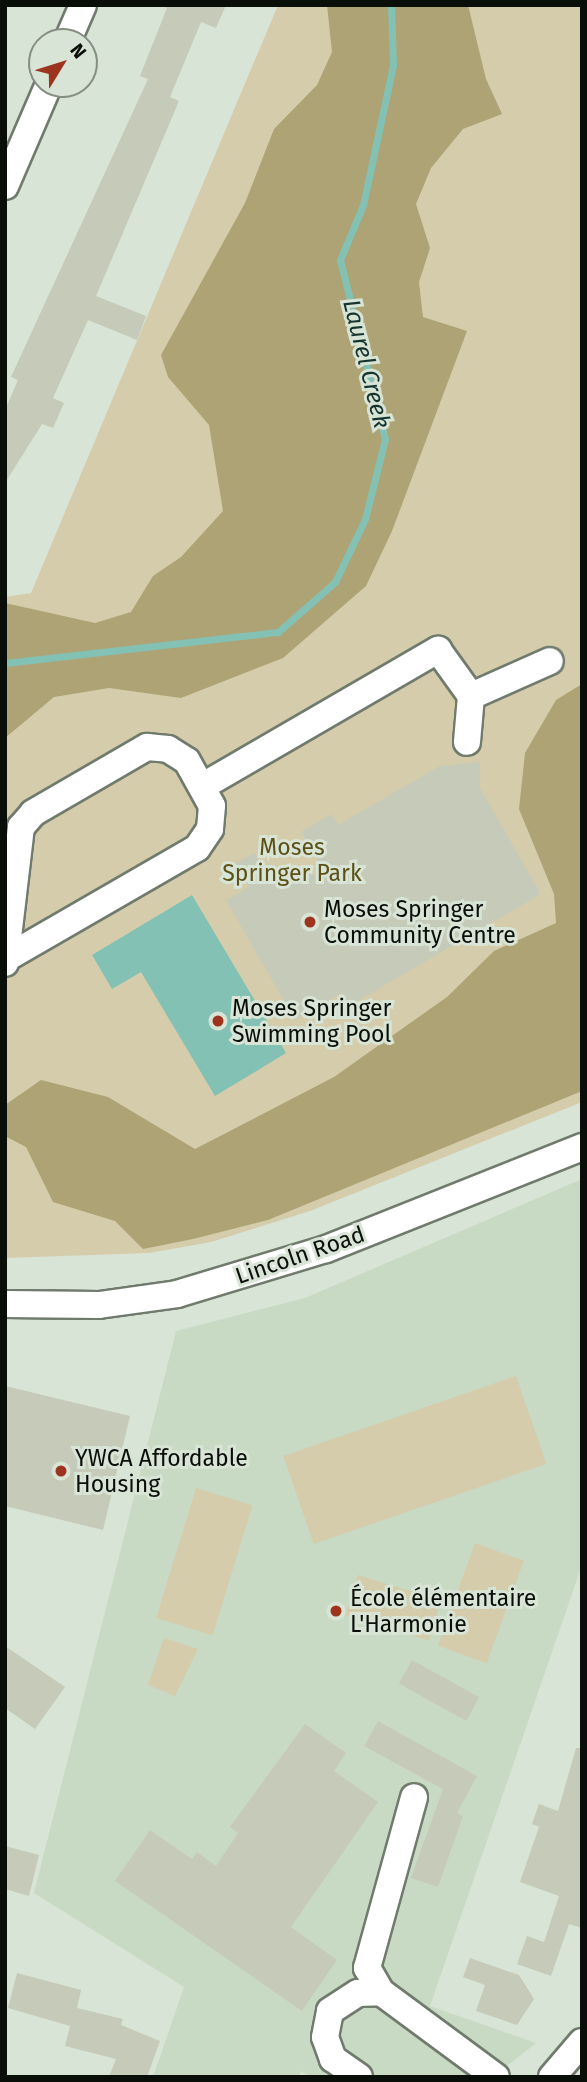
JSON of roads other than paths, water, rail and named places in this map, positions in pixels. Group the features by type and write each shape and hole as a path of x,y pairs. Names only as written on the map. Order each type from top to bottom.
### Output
{"street":[{"path":"73,28 83,5"},
{"path":"5,186 43,98"},
{"path":"203,786 438,650 471,696 467,742"},
{"path":"471,696 550,661"},
{"path":"147,747 168,749 187,761 212,806 211,829 197,848 6,960 21,827 33,813 147,747"},
{"name":"Lincoln Road","path":"6,1307 99,1305 177,1294 326,1248 582,1147"},
{"path":"414,1797 367,1968 381,1992 496,2077"},
{"path":"359,2077 333,2059 325,2037 330,2011 358,1993 381,1992"},
{"path":"558,2075 582,2042"}],"water":[{"name":"Moses Springer Swimming Pool","path":"192,895 286,1053 215,1096 141,972 112,989 92,955"}],"waterway":[{"name":"Laurel Creek","path":"5,663 278,632 335,582 365,519 385,439 340,260 363,205 393,65 391,5"}],"place":[{"name":"Moses Springer Community Centre","path":"310,922"},
{"name":"Moses Springer Swimming Pool","path":"218,1021"},
{"name":"YWCA Affordable Housing","path":"61,1471"},
{"name":"École élémentaire L'Harmonie","path":"336,1611"}],"park label":[{"name":"Moses Springer Park","path":"292,860"}]}
